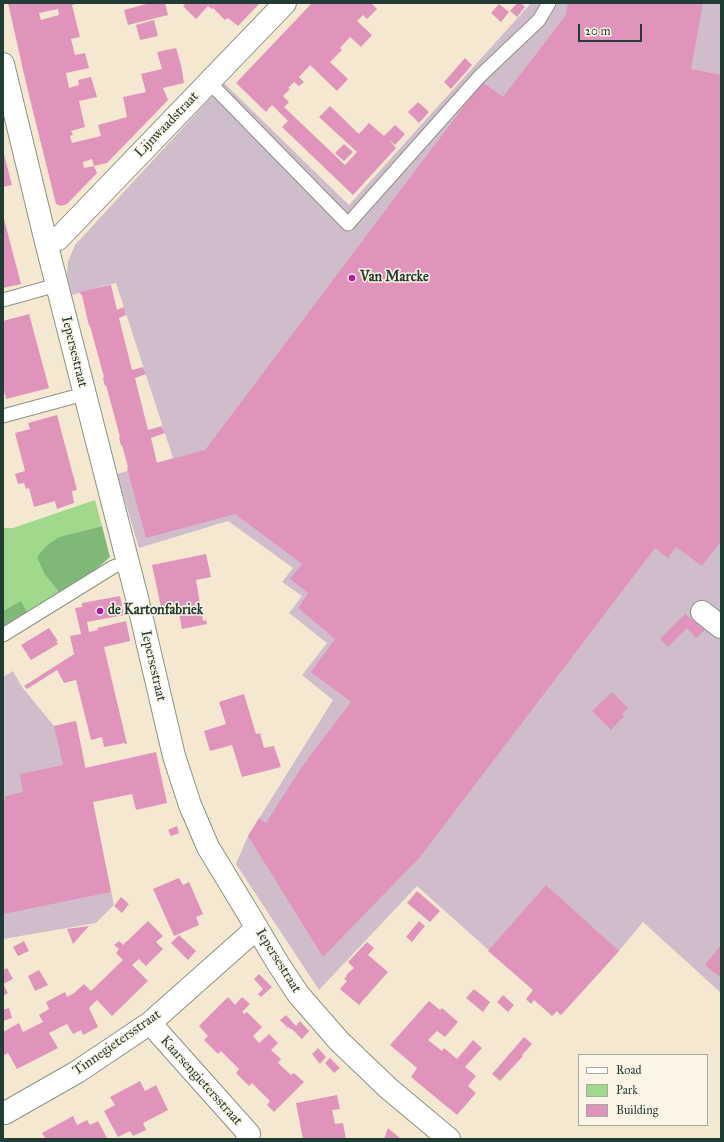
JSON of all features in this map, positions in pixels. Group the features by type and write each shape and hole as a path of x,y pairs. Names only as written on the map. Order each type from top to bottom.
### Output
{"street":[{"name":"Lijnwaadstraat","path":"46,242 58,239 285,3"},
{"name":"Iepersestraat","path":"3,64 174,756 190,805 208,846 277,962 298,994 339,1040 388,1088 448,1139"},
{"path":"702,612 721,626"},
{"name":"Tinnegietersstraat","path":"3,1112 5,1113 77,1072 150,1023 257,928"},
{"name":"Kaarsengietersstraat","path":"150,1023 249,1134 247,1139"}],"lane":[{"path":"209,82 348,224 480,76 539,20 549,3"},
{"path":"3,300 57,286"},
{"path":"3,416 84,394"},
{"path":"3,634 113,567 127,562"}],"shaded area":[{"path":"531,3 721,3 721,993 643,922 561,1015 417,886 319,990 236,864 248,836 333,700 302,675 327,643 289,613 302,596 282,582 293,568 228,521 139,548 117,474 173,458 116,283 72,295 67,275 68,262 75,245 224,83 349,205"},
{"path":"13,671 22,687 54,726 76,721 114,905 96,923 3,939 3,677"}],"green space":[{"path":"95,500 102,526 59,537 45,575 60,593 28,614 3,611 3,528 13,528"},
{"path":"102,526 110,557 93,572 60,593 45,575 37,557 45,547 59,537"},
{"path":"21,601 28,614 3,630 3,611"}],"building":[{"path":"8,3 79,3 72,5 80,37 71,39 75,55 85,53 89,68 66,73 69,88 79,85 78,80 91,77 97,97 79,101 85,127 71,131 73,135 70,136 72,143 101,136 98,125 127,117 123,97 146,92 141,74 162,69 157,52 176,48 184,83 163,88 168,100 107,163 94,166 97,173 67,204 61,206 56,204","holes":["58,9 59,15 41,20 39,13","92,159 94,166 84,168 83,162"]},
{"path":"150,3 165,3 168,15 128,25 124,10"},
{"path":"186,3 260,3 238,26 228,18 225,20 213,8 212,9 208,6 196,19 183,6"},
{"path":"312,3 371,3 377,9 367,19 363,15 357,21 372,35 361,47 350,37 340,48 342,50 330,62 348,79 337,91 310,65 299,77 304,82 299,86 294,82 283,96 289,102 284,107 345,165 357,152 319,117 330,106 359,134 369,123 384,136 395,125 405,134 395,145 388,139 396,148 353,195 282,127 288,121 272,105 266,112 236,83"},
{"path":"517,3 521,3 525,7 517,17 510,11"},
{"path":"568,3 703,3 691,69 721,75 721,541 702,566 676,547 668,558 655,548 420,857 323,957 248,836 259,818 266,823 301,768 351,702 311,672 335,639 298,608 308,593 290,579 302,564 235,514 146,538 80,292 111,285 117,310 124,307 126,315 119,318 132,370 143,367 146,374 135,378 148,430 162,426 165,433 151,438 157,463 205,450 482,82 503,97 566,15"},
{"path":"499,4 509,12 501,22 491,13"},
{"path":"154,20 158,36 140,40 136,25"},
{"path":"465,58 472,65 451,89 444,82"},
{"path":"418,102 429,112 419,123 408,112"},
{"path":"344,144 353,152 344,161 335,153"},
{"path":"3,150 12,185 3,187"},
{"path":"3,215 21,284 3,288"},
{"path":"29,314 49,388 6,399 3,387 3,321"},
{"path":"57,415 77,490 72,491 74,503 57,509 55,501 34,507 29,488 26,489 24,483 18,484 15,474 25,471 15,433 30,429 28,423"},
{"path":"206,554 211,577 196,580 203,621 206,620 207,624 182,629 179,613 163,616 152,565"},
{"path":"120,596 124,615 87,622 89,632 98,630 97,628 126,621 130,640 104,647 127,744 125,743 104,747 102,737 91,740 76,680 64,683 57,670 27,689 24,686 74,654 70,636 81,634 75,608 82,607 82,603"},
{"path":"685,614 705,630 696,638 687,628 668,647 660,639"},
{"path":"49,628 58,641 56,641 58,644 31,660 21,645"},
{"path":"612,692 628,708 622,714 624,716 611,730 592,711"},
{"path":"244,694 256,734 260,733 264,748 274,746 281,767 242,777 232,745 210,751 204,731 226,724 219,702"},
{"path":"76,721 85,768 156,752 167,803 136,810 132,794 93,802 111,892 3,914 3,800 5,800 5,796 23,792 20,774 63,765 54,726"},
{"path":"177,826 179,833 171,836 168,830"},
{"path":"179,878 183,885 189,882 203,914 196,917 199,925 174,936 153,889"},
{"path":"546,885 619,951 561,1015 557,1011 552,1016 534,1000 531,1004 526,999 533,990 488,951"},
{"path":"417,891 440,911 430,922 407,903"},
{"path":"121,897 129,904 122,913 114,906"},
{"path":"148,921 163,936 156,942 163,949 146,966 139,959 132,965 148,981 112,1016 97,1000 89,1008 98,1027 83,1035 81,1030 73,1034 67,1024 49,1033 58,1048 17,1069 8,1053 3,1056 3,1032 19,1023 23,1032 43,1022 39,1015 49,1009 46,1002 65,992 67,997 84,984 91,991 123,960 116,953 119,949 114,945 119,941 123,945"},
{"path":"419,921 425,926 412,942 406,937"},
{"path":"89,926 73,944 67,929"},
{"path":"179,935 196,951 188,960 171,943"},
{"path":"24,941 29,951 18,956 13,947"},
{"path":"367,942 374,948 368,955 388,972 359,1005 340,989 347,981 344,979 347,976 346,975 354,968 348,962"},
{"path":"721,945 721,978 705,965"},
{"path":"7,968 13,979 3,984 3,970"},
{"path":"39,970 48,985 35,991 28,976"},
{"path":"259,974 272,987 261,997 258,994 263,989 254,979"},
{"path":"3,984 8,993 3,996"},
{"path":"474,989 490,1002 483,1012 466,998"},
{"path":"503,995 514,1005 508,1012 497,1002"},
{"path":"228,997 235,1005 242,997 250,1004 242,1012 244,1014 247,1012 262,1027 253,1036 259,1043 269,1034 278,1043 271,1050 281,1059 278,1063 291,1075 294,1073 304,1082 274,1112 267,1105 270,1101 252,1083 249,1086 236,1073 239,1069 221,1051 218,1054 204,1040 208,1036 199,1026"},
{"path":"429,1001 440,1010 442,1008 458,1022 445,1037 437,1031 428,1040 442,1051 444,1048 457,1059 473,1040 482,1048 465,1067 476,1076 468,1086 476,1093 457,1115 411,1077 417,1068 390,1045"},
{"path":"9,1008 12,1018 3,1021 3,1010"},
{"path":"286,1015 296,1026 300,1021 309,1031 302,1039 280,1020"},
{"path":"524,1037 532,1044 500,1081 492,1074"},
{"path":"318,1048 326,1057 320,1064 312,1054"},
{"path":"330,1058 340,1068 334,1073 325,1063"},
{"path":"140,1081 145,1091 156,1085 168,1110 143,1123 146,1130 133,1136 130,1131 118,1137 104,1111 115,1105 110,1097"},
{"path":"337,1095 340,1109 332,1110 335,1124 343,1123 346,1139 303,1139 296,1103"},
{"path":"73,1116 77,1125 87,1120 90,1125 98,1121 107,1138 46,1139 42,1133"},
{"path":"388,1128 401,1139 384,1139"}],"place":[{"name":"Van Marcke","path":"352,278"},
{"name":"de Kartonfabriek","path":"100,611"}]}
